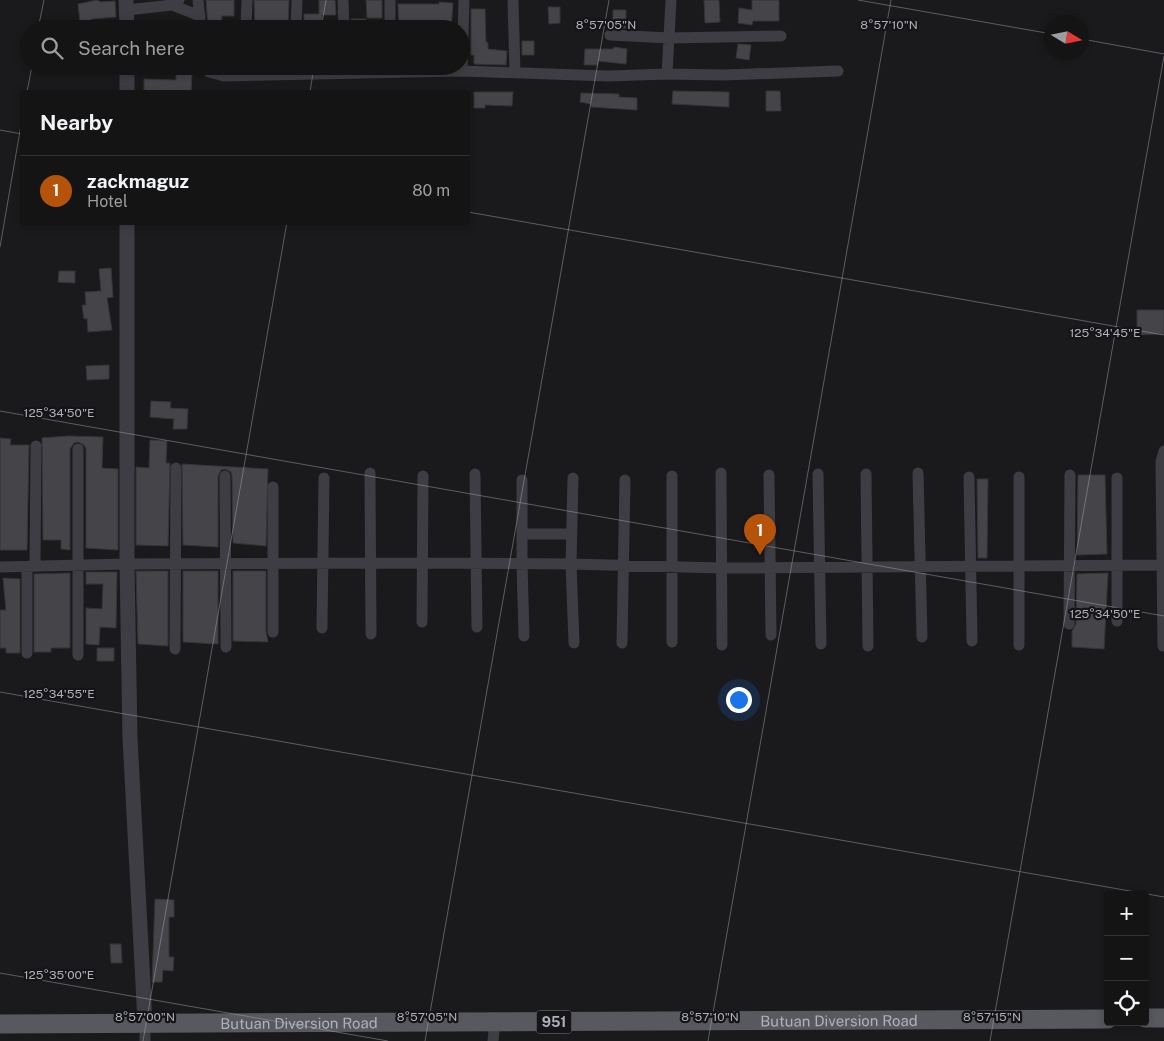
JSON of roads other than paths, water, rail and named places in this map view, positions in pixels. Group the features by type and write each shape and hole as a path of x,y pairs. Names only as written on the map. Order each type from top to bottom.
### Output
{"main road":[{"name":"Butuan Diversion Road","path":"0,1024 1104,1018"},
{"path":"1149,1018 1164,1018"}],"street":[{"path":"198,0 200,20"},
{"path":"246,20 247,0"},
{"path":"296,20 297,0"},
{"path":"343,0 344,20"},
{"path":"390,0 390,20"},
{"path":"463,20 464,0"},
{"path":"513,0 515,72"},
{"path":"667,74 671,0"},
{"path":"127,20 127,5 176,2 200,16"},
{"path":"610,35 669,38 781,36"},
{"path":"470,71 608,76 838,71"},
{"path":"127,75 127,90"},
{"path":"127,225 127,564 130,738 145,1022 144,1041"},
{"path":"27,653 36,446"},
{"path":"78,449 78,655"},
{"path":"1163,646 1161,462 1164,451"},
{"path":"175,649 176,468"},
{"path":"370,473 371,634"},
{"path":"722,473 720,568 722,646"},
{"path":"918,473 922,637"},
{"path":"475,474 477,627"},
{"path":"818,474 821,644"},
{"path":"866,474 868,646"},
{"path":"769,475 771,635"},
{"path":"1069,624 1070,475"},
{"path":"225,476 226,647"},
{"path":"422,622 423,476"},
{"path":"672,476 672,642"},
{"path":"1019,477 1020,645"},
{"path":"322,628 324,478"},
{"path":"573,478 571,564 574,642"},
{"path":"969,478 969,566 972,641"},
{"path":"1116,620 1118,566 1117,478"},
{"path":"522,480 524,636"},
{"path":"622,642 625,480"},
{"path":"273,486 273,632"},
{"path":"522,534 572,534"},
{"path":"0,567 127,564 322,565 422,563 720,568 1163,565"},
{"path":"493,1041 495,1022"}],"place":[{"name":"zackmaguz","path":"760,555"}]}
